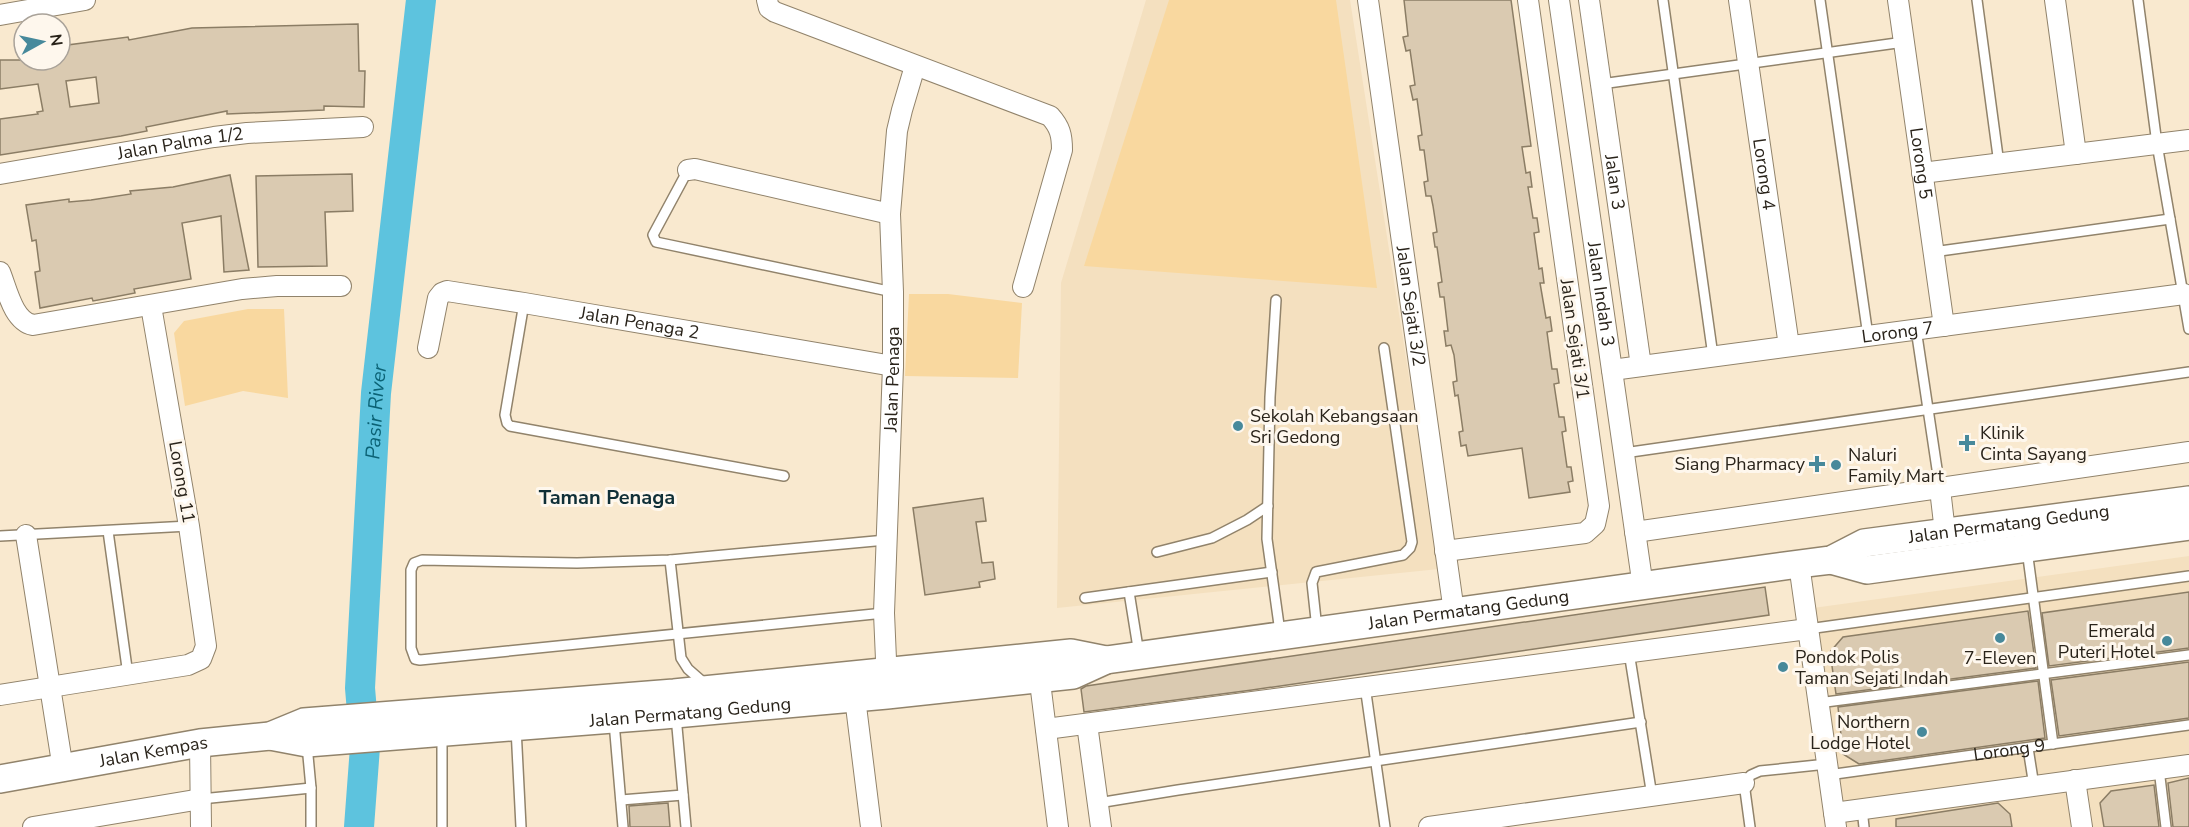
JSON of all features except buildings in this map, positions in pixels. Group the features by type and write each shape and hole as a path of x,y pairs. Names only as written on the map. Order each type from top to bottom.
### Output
{"main road":[{"name":"Jalan Permatang Gedung","path":"305,733 712,689 887,683 1038,668 1071,653 1106,660 1139,656 1831,560 1864,543 2189,500"},
{"name":"Jalan Permatang Gedung","path":"1831,560 1867,570 2189,526"},
{"name":"Jalan Permatang Gedung","path":"384,725 442,732 676,714 855,698 887,683"},
{"name":"Jalan Kempas","path":"0,779 200,743 305,733"}],"street":[{"path":"0,15 85,0"},
{"name":"Jalan Sejati 3/2","path":"1368,0 1454,612"},
{"name":"Jalan Sejati 3/1","path":"1445,551 1585,533 1595,524 1599,506 1528,0"},
{"name":"Jalan Indah 3","path":"1560,0 1643,587"},
{"name":"Jalan 3","path":"1590,0 1641,366"},
{"name":"Lorong 4","path":"1739,0 1789,346"},
{"name":"Lorong 5","path":"1898,0 1944,326"},
{"path":"2055,0 2076,154"},
{"path":"768,4 775,12 1050,116 1059,125 1062,150 1023,287"},
{"name":"Jalan Penaga","path":"887,683 884,613 893,366 890,214 897,131 915,66"},
{"name":"Jalan Palma 1/2","path":"0,174 214,137 363,127"},
{"path":"1923,173 2189,140"},
{"path":"688,170 695,169 890,214"},
{"path":"0,272 18,317 25,324 33,325 242,289 277,286 341,286"},
{"name":"Jalan Penaga 2","path":"429,348 438,298 447,291 893,366"},
{"name":"Lorong 7","path":"1612,370 2184,294"},
{"name":"Lorong 11","path":"128,675 188,665 201,659 206,646 189,526 151,306"},
{"path":"1635,532 2189,452"},
{"path":"1940,489 1945,532"},
{"path":"26,535 63,769"},
{"path":"1799,564 1835,820 1863,818 2034,786 2189,765"},
{"path":"1046,729 1808,629"},
{"path":"1038,668 1058,827"},
{"path":"0,695 128,675"},
{"path":"855,698 871,827"},
{"path":"1087,724 1101,827"},
{"path":"200,743 201,827"},
{"path":"2075,780 2082,827"},
{"path":"1429,827 1744,783"},
{"path":"33,827 201,800"}],"lane":[{"path":"1663,0 1713,356"},
{"path":"1820,0 1868,336"},
{"path":"1977,0 2000,164"},
{"path":"2138,0 2157,144 2189,329"},
{"path":"1601,84 1904,42"},
{"path":"688,170 653,235 656,242 893,292"},
{"path":"1933,252 2170,219"},
{"path":"1276,300 1270,397 1267,539 1281,637"},
{"path":"524,303 505,415 510,426 784,476"},
{"path":"1916,329 1940,489"},
{"path":"1317,632 1311,583 1316,572 1403,555 1412,542 1384,348"},
{"path":"1624,453 2189,372"},
{"path":"1156,552 1212,538 1248,520 1268,506"},
{"path":"0,536 189,526"},
{"path":"108,531 128,675"},
{"path":"884,613 425,660 415,659 411,648 411,570 414,563 422,560 577,563 670,560 886,540"},
{"path":"2026,549 2053,744"},
{"path":"670,560 681,658 688,669 712,689"},
{"path":"1085,598 1272,572"},
{"path":"1808,629 2189,576"},
{"path":"1129,592 1139,656"},
{"path":"1629,652 1652,796"},
{"path":"1818,703 2189,655"},
{"path":"1365,686 1385,827"},
{"path":"676,714 686,827"},
{"path":"614,719 623,827"},
{"path":"1098,803 1641,722"},
{"name":"Lorong 9","path":"1744,783 1751,775 1760,771 1828,770 2028,748 2189,725"},
{"path":"516,726 521,827"},
{"path":"442,732 442,827"},
{"path":"305,733 311,788 311,827"},
{"path":"2028,748 2034,786"},
{"path":"2159,769 2166,827"},
{"path":"1744,783 1750,827"},
{"path":"201,800 311,788"},
{"path":"621,800 683,795"}],"shaded area":[{"name":"Sekolah Kebangsaan Sri Gedong","path":"1146,0 1350,0 1439,569 1057,608 1061,283"},
{"path":"1169,0 1336,0 1377,288 1084,266"},
{"path":"909,294 948,294 1022,303 1018,378 905,376"},
{"path":"248,309 284,309 288,398 243,391 185,406 174,333 184,321"},
{"path":"2189,556 2189,827 1843,827 1813,608"}],"waterway":[{"name":"Pasir River","path":"359,827 365,747 360,688 376,393 421,0"}],"place":[{"name":"Sekolah Kebangsaan Sri Gedong","path":"1238,426"},
{"name":"Klinik Cinta Sayang","path":"1967,443"},
{"name":"Siang Pharmacy","path":"1817,464"},
{"name":"Naluri Family Mart","path":"1836,465"},
{"name":"7-Eleven","path":"2000,638"},
{"name":"Emerald Puteri Hotel","path":"2167,641"},
{"name":"Pondok Polis Taman Sejati Indah","path":"1783,667"},
{"name":"Northern Lodge Hotel","path":"1922,732"}],"district":[{"name":"Taman Penaga","path":"607,497"}]}
